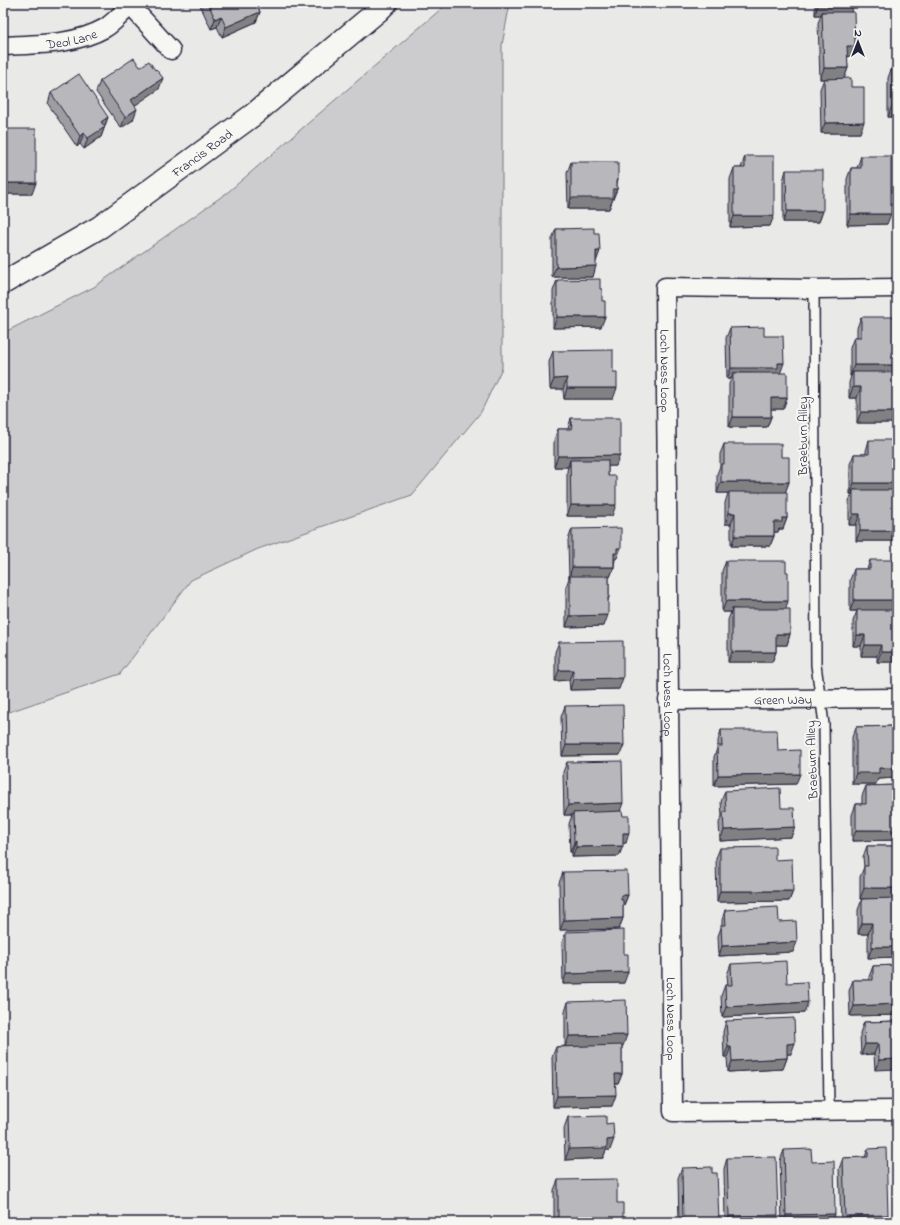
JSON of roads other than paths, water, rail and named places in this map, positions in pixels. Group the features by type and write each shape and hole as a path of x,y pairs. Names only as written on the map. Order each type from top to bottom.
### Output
{"street":[{"name":"Francis Road","path":"3,283 107,223 254,115 386,3"},
{"name":"Deol Lane","path":"3,46 65,42 87,36 106,27 131,4 171,50"},
{"name":"Loch Ness Loop","path":"897,288 814,289 665,287 673,1112 897,1110"},
{"name":"Green Way","path":"668,700 897,698"}],"lane":[{"name":"Braeburn Alley","path":"814,289 816,665 824,724 830,1110"}]}
